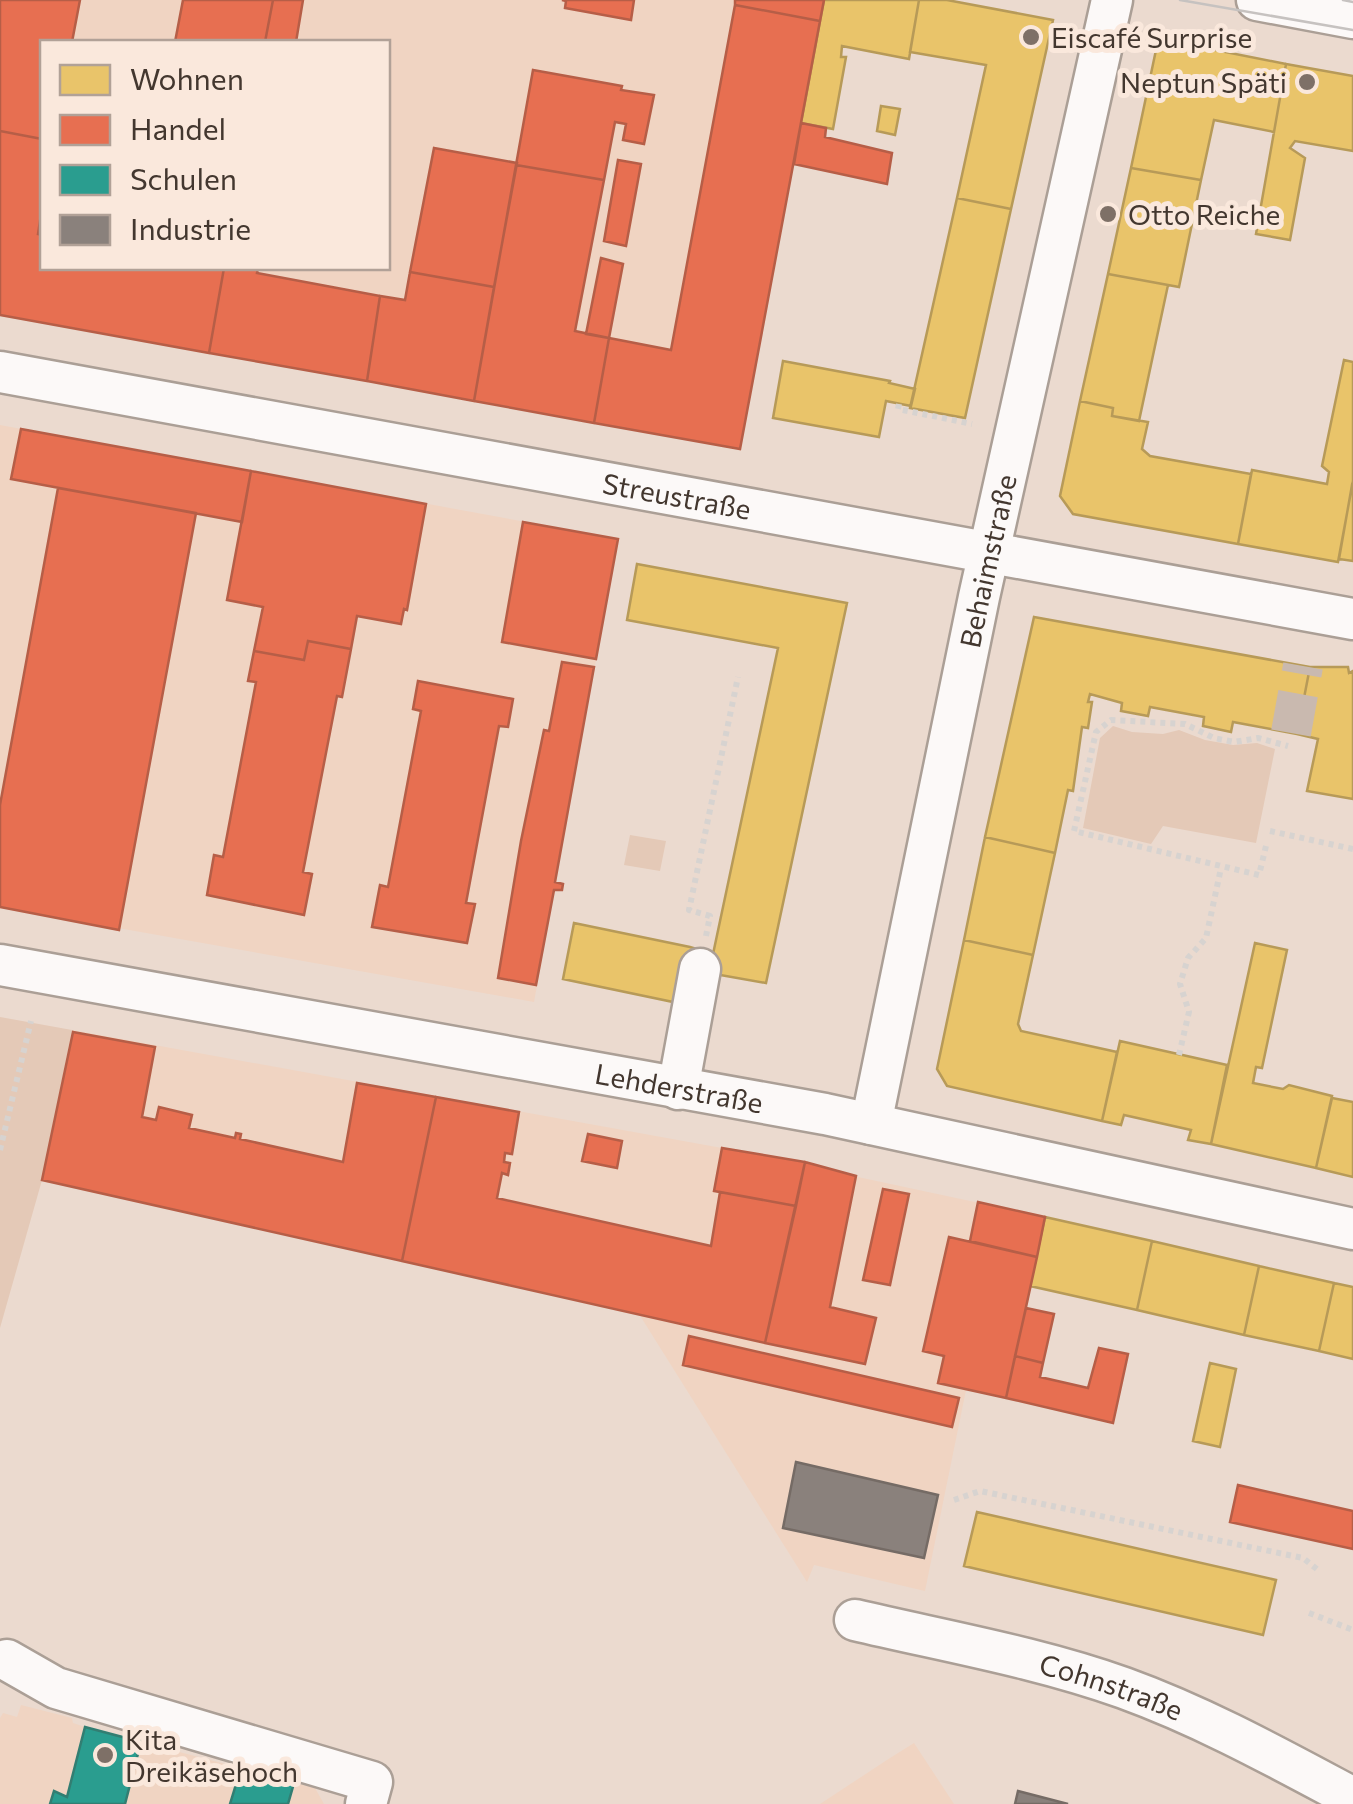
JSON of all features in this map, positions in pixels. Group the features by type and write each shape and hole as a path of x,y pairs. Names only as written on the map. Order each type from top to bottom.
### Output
{"street":[{"name":"Behaimstraße","path":"871,1124 988,554 1112,0"},
{"path":"1257,0 1353,18"},
{"name":"Streustraße","path":"0,372 1353,619"},
{"path":"678,1088 701,960"},
{"name":"Lehderstraße","path":"0,966 871,1124 1353,1228"},
{"name":"Cohnstraße","path":"855,1620 972,1646 1122,1688 1220,1728 1353,1798"},
{"path":"8,1660 56,1688 372,1782 366,1804"}],"path":[{"path":"899,404 898,409 972,424"},
{"path":"701,960 710,916 689,910 738,677"},
{"path":"1266,846 1259,876 1074,831 1096,732 1111,720 1185,724 1214,738 1234,742 1258,738 1288,746"},
{"path":"1270,831 1353,849"},
{"path":"1180,1055 1189,1012 1180,984 1188,958 1206,938 1221,868"},
{"path":"0,1150 31,1022"},
{"path":"954,1500 980,1491 1303,1558 1318,1570"},
{"path":"1309,1614 1353,1630"}],"shaded area":[{"path":"0,0 824,0 740,449 0,315"},
{"path":"0,425 618,539 534,1002 0,907"},
{"path":"1113,726 1163,734 1179,730 1205,740 1233,745 1257,743 1275,749 1256,843 1163,826 1151,844 1083,828 1100,738"},
{"path":"630,835 666,841 660,871 624,865"},
{"path":"0,1017 72,1030 42,1180 0,1328"},
{"path":"72,1030 722,1148 1045,1217 1006,1398 966,1390 925,1591 814,1565 807,1582 639,1314 42,1180"},
{"name":"Kita Dreikäsehoch","path":"21,1705 72,1718 73,1723 85,1727 315,1788 324,1804 0,1804 0,1718 3,1713 17,1717"},
{"path":"914,1743 954,1804 820,1804 890,1758"}],"building: Wohnen":[{"path":"824,0 919,0 909,59 842,46 841,57 846,57 833,129 801,123"},
{"path":"919,0 947,0 1053,20 1011,209 957,198 986,65 910,52"},
{"path":"1170,41 1286,64 1274,132 1214,120 1201,180 1131,168 1156,50"},
{"path":"1286,64 1353,76 1353,151 1295,141 1290,148 1305,158 1290,240 1256,234"},
{"path":"881,106 900,109 895,135 877,131"},
{"path":"1131,168 1201,180 1179,287 1108,274"},
{"path":"957,198 1011,209 965,418 910,408"},
{"path":"1108,274 1168,285 1139,421 1112,416 1113,408 1080,401"},
{"path":"1344,360 1353,362 1353,481 1338,562 1238,544 1252,470 1327,484 1329,472 1322,466"},
{"path":"783,361 915,389 911,406 886,401 879,437 773,418"},
{"path":"1080,401 1113,408 1112,416 1148,422 1142,449 1150,456 1251,474 1238,544 1073,514 1060,496"},
{"path":"1353,486 1353,561 1339,559"},
{"path":"637,564 847,603 766,983 709,973 778,648 627,620"},
{"path":"1034,617 1310,667 1297,734 1233,722 1231,732 1203,726 1204,717 1150,707 1148,716 1121,711 1122,703 1090,694 1088,728 1082,727 1073,791 1068,790 1055,853 985,837"},
{"path":"1310,667 1348,667 1349,673 1353,671 1353,799 1307,791 1318,739 1297,734"},
{"path":"985,837 1055,853 1033,955 964,940"},
{"path":"574,923 713,954 678,1003 563,979"},
{"path":"964,940 1033,955 1018,1024 1021,1031 1117,1052 1102,1121 947,1086 937,1069"},
{"path":"1255,943 1287,950 1262,1068 1256,1067 1253,1083 1283,1089 1289,1085 1332,1096 1316,1168 1211,1144"},
{"path":"1120,1041 1227,1065 1211,1144 1188,1140 1191,1130 1124,1115 1121,1125 1102,1121"},
{"path":"1332,1098 1353,1102 1353,1177 1316,1168"},
{"path":"1045,1217 1152,1241 1137,1310 1030,1286"},
{"path":"1152,1241 1259,1266 1244,1335 1137,1310"},
{"path":"1259,1266 1334,1283 1319,1351 1244,1335"},
{"path":"1334,1283 1353,1287 1353,1359 1319,1351"},
{"path":"1210,1363 1236,1369 1220,1447 1193,1441"},
{"path":"977,1512 1276,1580 1263,1635 964,1566"}],"building: Handel":[{"path":"0,0 80,0 72,40 40,40 40,139 0,131"},
{"path":"183,0 273,0 265,40 175,40"},
{"path":"273,0 303,0 296,40 265,40"},
{"path":"562,0 634,0 631,20 565,8 566,1"},
{"path":"735,0 824,0 820,21 735,5"},
{"path":"735,5 820,21 740,449 594,423 609,338 671,350"},
{"path":"533,70 654,95 644,144 623,140 626,124 615,122 604,180 516,165"},
{"path":"801,123 826,128 825,137 892,153 887,184 794,164"},
{"path":"0,131 40,139 40,270 224,270 209,353 0,315"},
{"path":"434,148 517,163 494,287 410,272"},
{"path":"618,160 641,164 626,246 604,241"},
{"path":"516,165 604,180 575,331 609,338 594,423 474,401"},
{"path":"601,258 623,264 609,338 586,334"},
{"path":"224,270 258,270 257,273 380,296 367,381 209,353"},
{"path":"410,272 494,287 474,401 367,381 380,296 405,300"},
{"path":"21,429 251,471 242,522 11,479"},
{"path":"251,471 426,504 407,610 404,609 401,624 357,616 351,649 308,641 304,660 254,651 263,607 227,600"},
{"path":"58,488 196,513 119,930 0,907 0,805"},
{"path":"523,522 618,539 596,659 502,642"},
{"path":"308,641 351,649 342,697 337,696 303,872 312,874 304,915 207,895 214,855 223,857 256,682 248,681 254,651 304,660"},
{"path":"562,662 594,667 555,882 563,884 562,890 554,890 536,985 498,978 521,841"},
{"path":"418,681 513,699 508,727 499,726 466,903 475,904 467,943 372,927 380,885 388,887 421,711 413,709"},
{"path":"73,1032 155,1047 142,1117 156,1120 159,1107 192,1115 189,1128 235,1138 236,1133 241,1134 240,1139 343,1162 357,1083 436,1097 402,1261 42,1180"},
{"path":"436,1097 519,1112 512,1154 505,1153 504,1162 510,1163 508,1175 502,1173 497,1198 711,1246 720,1192 796,1206 765,1343 402,1261"},
{"path":"588,1134 622,1141 617,1168 582,1161"},
{"path":"722,1148 805,1162 796,1206 714,1191"},
{"path":"805,1162 856,1176 830,1307 876,1318 865,1364 765,1343"},
{"path":"883,1189 909,1194 890,1285 863,1280"},
{"path":"978,1202 1045,1217 1037,1257 970,1241"},
{"path":"949,1237 1037,1257 1006,1398 938,1383 944,1356 923,1351"},
{"path":"1026,1308 1054,1314 1043,1363 1015,1356"},
{"path":"689,1336 959,1398 952,1427 683,1365"},
{"path":"1099,1348 1128,1354 1113,1423 1006,1398 1015,1356 1043,1363 1040,1377 1088,1388"},
{"path":"1238,1485 1353,1511 1353,1549 1230,1522"}],"building: Schulen":[{"path":"85,1727 141,1742 125,1804 50,1804 54,1791 67,1797"},
{"path":"241,1768 294,1783 288,1804 230,1804"}],"building: Industrie":[{"path":"796,1462 938,1495 924,1558 783,1528"},
{"path":"1018,1791 1068,1804 1015,1804"}],"tunnel":[{"path":"1291,733 1303,666"}],"tram line":[{"path":"1180,0 1353,30"},
{"path":"1343,0 1353,2"}],"place":[{"name":"Eiscafé Surprise","path":"1031,37"},
{"name":"Neptun Späti","path":"1307,82"},
{"name":"Otto Reiche","path":"1108,214"},
{"name":"Kita Dreikäsehoch","path":"105,1755"}]}
